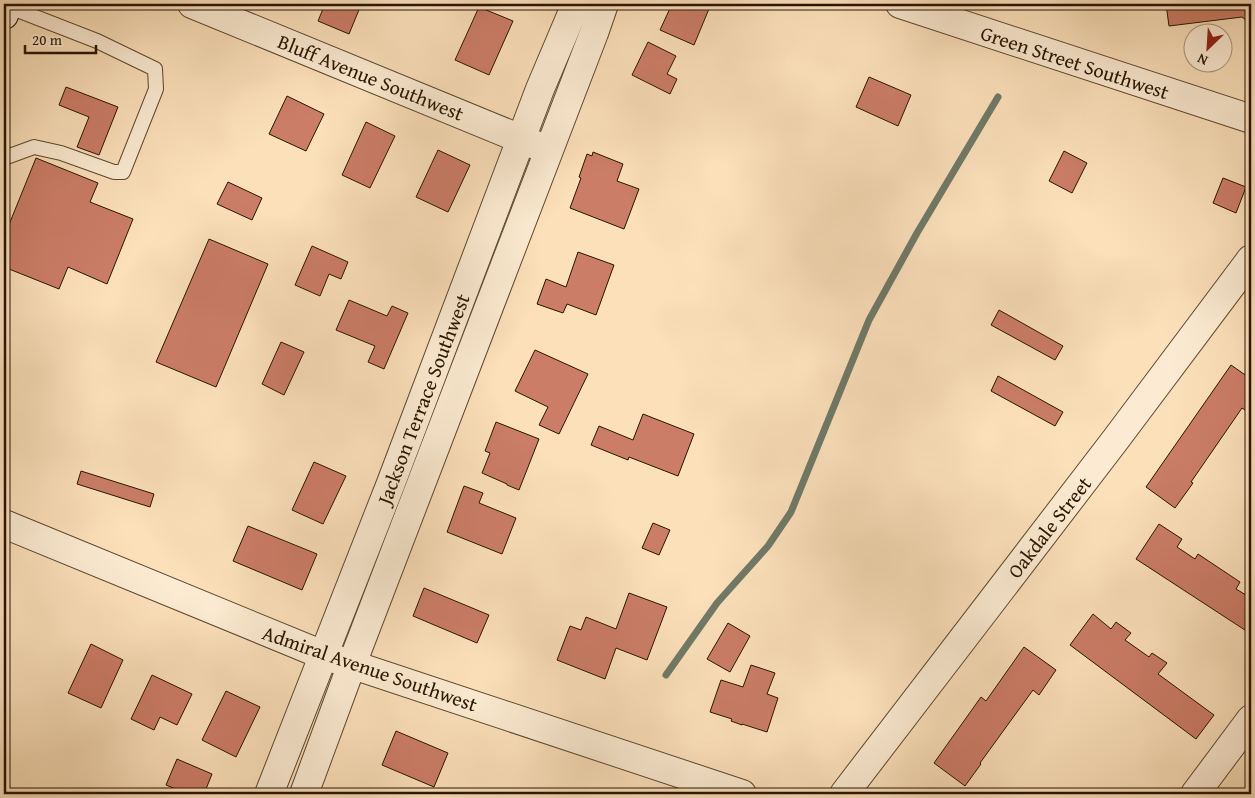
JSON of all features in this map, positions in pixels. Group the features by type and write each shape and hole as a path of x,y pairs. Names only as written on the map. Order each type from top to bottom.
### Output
{"street":[{"name":"Bluff Avenue Southwest","path":"192,4 550,151"},
{"name":"Jackson Terrace Southwest","path":"269,794 392,483 540,89 576,4"},
{"name":"Jackson Terrace Southwest","path":"304,794 352,664 550,151 604,4"},
{"name":"Green Street Southwest","path":"900,4 1251,119"},
{"name":"Oakdale Street","path":"844,794 1116,439 1251,259"},
{"name":"Admiral Avenue Southwest","path":"4,524 323,656 742,794"},
{"path":"1195,794 1251,719"}],"lane":[{"path":"4,158 34,147 61,153 114,172 123,172 156,90 155,69 97,41 6,8"}],"building":[{"path":"325,4 361,5 349,34 318,21"},
{"path":"672,4 711,4 694,45 660,30"},
{"path":"1166,4 1251,4 1251,24 1242,17 1201,22 1182,22 1182,24 1169,26"},
{"path":"479,7 513,21 489,75 455,60"},
{"path":"648,42 676,56 667,74 677,79 670,94 632,75"},
{"path":"869,77 911,95 898,126 856,107"},
{"path":"66,87 118,107 99,155 77,147 89,117 59,105"},
{"path":"287,96 324,114 306,151 269,134"},
{"path":"366,122 395,136 370,188 342,175"},
{"path":"438,150 470,165 448,212 416,197"},
{"path":"1064,151 1087,163 1072,193 1049,181"},
{"path":"593,152 623,164 617,181 639,189 624,229 570,208 587,154 592,156"},
{"path":"36,158 98,183 90,202 133,219 107,284 68,267 59,289 4,267 4,237"},
{"path":"1223,178 1246,187 1236,213 1213,203"},
{"path":"228,182 262,198 252,220 217,204"},
{"path":"209,239 268,264 216,387 156,362"},
{"path":"312,246 348,262 341,279 329,274 320,296 295,285"},
{"path":"578,252 614,265 596,315 567,304 563,313 537,304 546,279 566,287"},
{"path":"349,300 387,316 392,306 408,313 384,369 368,362 375,346 336,330"},
{"path":"999,310 1063,346 1055,360 991,325"},
{"path":"281,342 304,352 284,395 262,384"},
{"path":"535,350 588,374 559,434 539,425 548,407 515,391"},
{"path":"1231,365 1251,379 1251,408 1248,412 1242,408 1175,508 1146,487"},
{"path":"998,376 1063,412 1055,426 991,391"},
{"path":"643,414 694,434 678,476 629,457 628,460 591,445 599,426 633,440"},
{"path":"496,422 539,439 519,490 482,473 490,453 485,451"},
{"path":"314,462 346,476 323,524 292,510"},
{"path":"81,471 154,494 150,507 77,484"},
{"path":"464,486 483,493 479,503 516,518 502,554 447,532"},
{"path":"653,523 670,530 659,555 642,548"},
{"path":"1159,524 1182,539 1177,547 1195,559 1198,554 1240,582 1236,589 1251,598 1251,634 1136,559"},
{"path":"248,526 317,554 302,590 233,561"},
{"path":"424,588 489,615 477,643 413,616"},
{"path":"629,593 667,607 647,660 616,648 605,679 557,660 570,626 581,630 586,617 616,629"},
{"path":"1093,614 1111,629 1116,622 1131,633 1125,640 1149,657 1152,653 1167,663 1158,674 1214,715 1196,739 1070,645"},
{"path":"728,623 750,636 730,672 707,659"},
{"path":"91,644 123,660 101,708 68,693"},
{"path":"1024,647 1056,670 1039,695 1033,690 965,786 934,763 981,697 986,701"},
{"path":"751,665 775,673 767,694 778,698 767,732 742,725 731,721 732,719 710,712 721,680 743,687"},
{"path":"152,675 192,694 177,725 160,717 154,730 131,719"},
{"path":"226,691 260,707 236,757 202,740"},
{"path":"396,731 448,753 434,787 382,765"},
{"path":"177,759 212,774 204,794 188,794 166,785"}],"waterway":[{"path":"666,675 717,603 768,546 791,512 869,320 917,233 998,97"}]}
